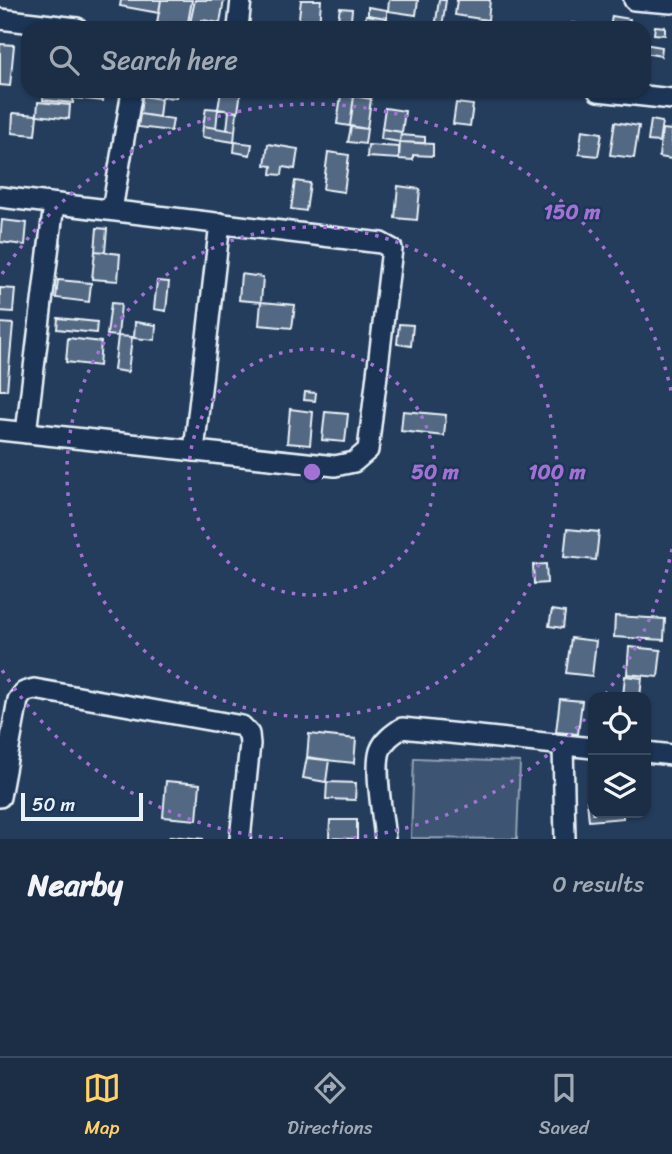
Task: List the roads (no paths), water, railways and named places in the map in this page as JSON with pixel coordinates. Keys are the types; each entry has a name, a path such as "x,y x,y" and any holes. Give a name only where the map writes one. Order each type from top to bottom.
{"street":[{"path":"239,21 241,0"},
{"path":"634,0 672,3"},
{"path":"0,19 21,21"},
{"path":"651,97 672,99"},
{"path":"112,211 131,98"},
{"path":"0,197 380,243 392,249 369,450 354,462 335,466 0,430"},
{"path":"26,433 54,204"},
{"path":"194,451 220,223"},
{"path":"0,797 18,700 24,692 34,689 243,726 249,734 250,744 240,839"},
{"path":"385,839 379,771 380,751 389,737 402,728 588,748"},
{"path":"563,745 565,839"},
{"path":"651,753 672,755"}]}
